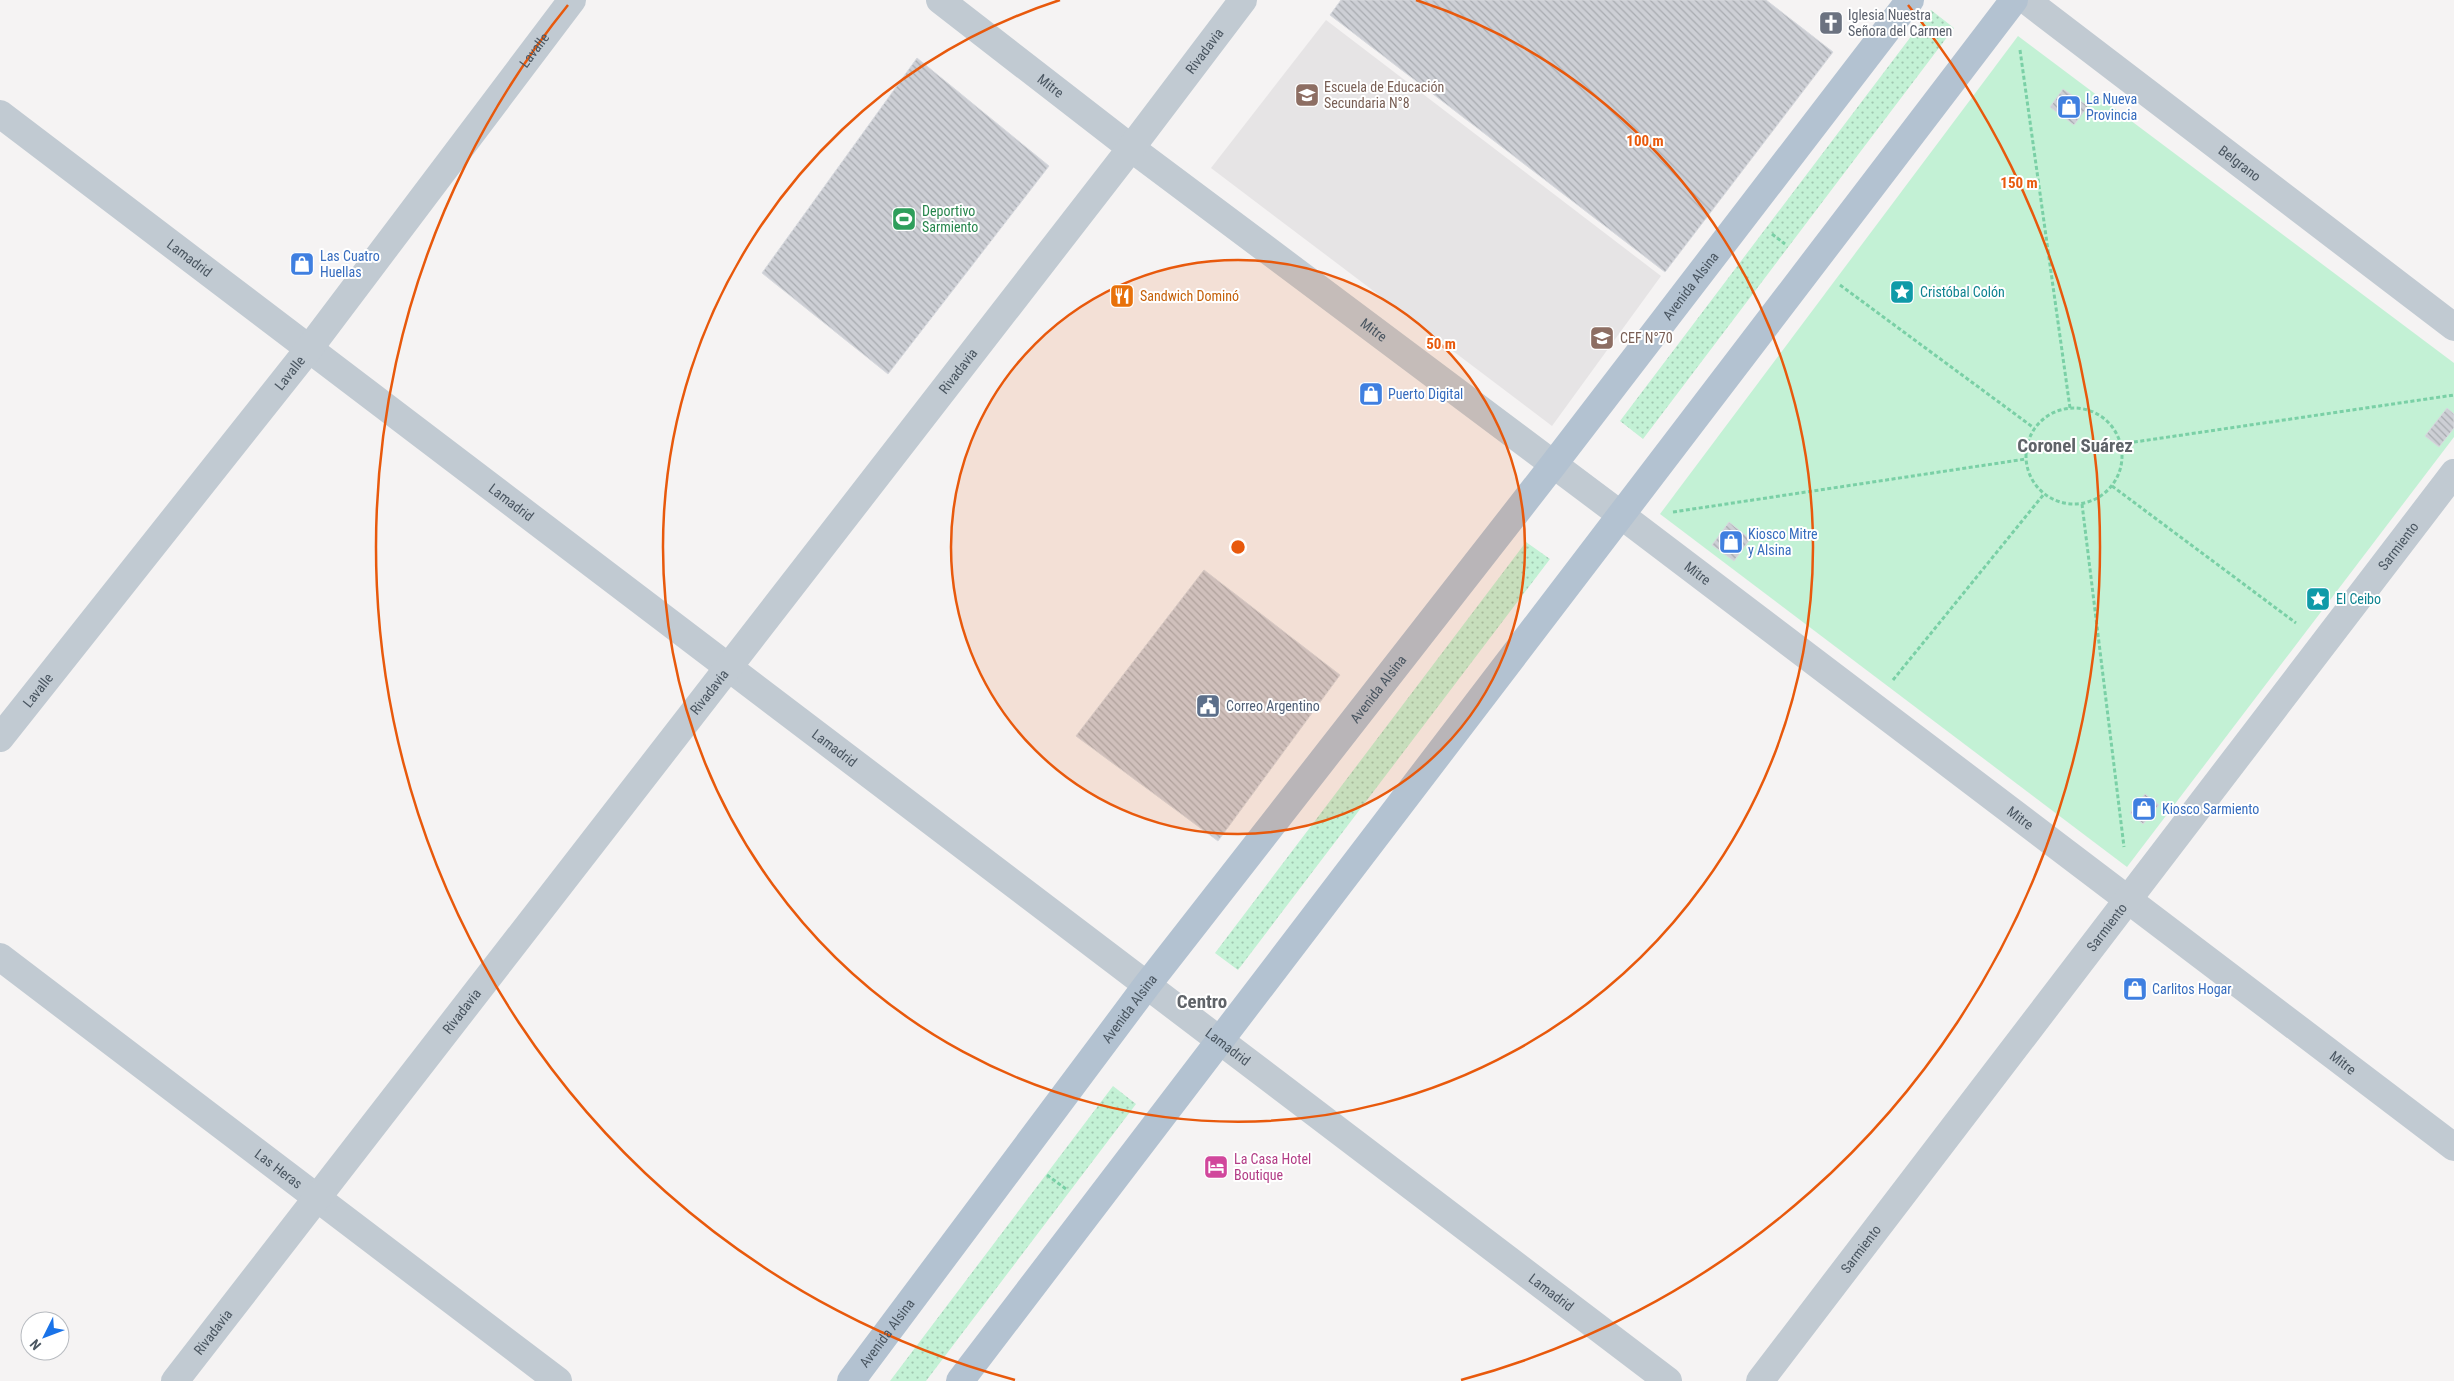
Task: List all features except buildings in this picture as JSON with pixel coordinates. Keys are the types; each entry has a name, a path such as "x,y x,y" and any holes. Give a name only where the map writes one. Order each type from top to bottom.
{"main road":[{"name":"Avenida Alsina","path":"851,1381 1147,986 1554,465 1910,0"},
{"path":"960,1381 2014,0"}],"street":[{"name":"Lavalle","path":"0,738 308,350 572,0"},
{"name":"Mitre","path":"940,0 1131,148 1621,515 2454,1147"},
{"name":"Rivadavia","path":"175,1381 316,1196 1131,148 1243,0"},
{"name":"Belgrano","path":"2026,0 2454,327"},
{"name":"Lamadrid","path":"0,114 308,350 729,667 1668,1381"},
{"name":"Sarmiento","path":"1760,1381 2454,473"},
{"name":"Las Heras","path":"0,957 558,1381"}],"path":[{"path":"2019,46 2070,408"},
{"path":"1746,214 2034,428"},
{"path":"2121,444 2454,395"},
{"path":"2070,408 2092,410 2105,418 2116,431 2121,444 2122,463 2118,479 2094,501 2082,504 2062,503 2044,494 2032,479 2026,459 2028,440 2034,428 2047,416 2070,408"},
{"path":"1621,515 1660,514 2026,459"},
{"path":"2112,486 2324,643"},
{"path":"1872,706 2044,494"},
{"path":"2082,504 2124,848"},
{"path":"1021,1154 1091,1210"}],"shaded area":[{"path":"1326,20 1661,276 1552,426 1211,168"}],"green space":[{"path":"1931,10 1954,28 1643,439 1620,421"},
{"path":"2018,36 2454,363 2454,437 2127,867 1660,514"},
{"path":"1526,542 1550,559 1238,970 1215,953"},
{"path":"1113,1086 1136,1104 926,1381 890,1381"}],"place":[{"name":"Iglesia Nuestra Señora del Carmen","path":"1831,23"},
{"name":"Escuela de Educación Secundaria N°8","path":"1307,95"},
{"name":"La Nueva Provincia","path":"2069,107"},
{"name":"Deportivo Sarmiento","path":"904,219"},
{"name":"Las Cuatro Huellas","path":"302,264"},
{"name":"Cristóbal Colón","path":"1902,292"},
{"name":"Sandwich Dominó","path":"1122,296"},
{"name":"CEF N°70","path":"1602,338"},
{"name":"Puerto Digital","path":"1371,394"},
{"name":"Kiosco Mitre y Alsina","path":"1731,542"},
{"name":"El Ceibo","path":"2318,599"},
{"name":"Correo Argentino","path":"1208,706"},
{"name":"Kiosco Sarmiento","path":"2144,809"},
{"name":"Carlitos Hogar","path":"2135,989"},
{"name":"La Casa Hotel Boutique","path":"1216,1167"}],"district":[{"name":"Coronel Suárez","path":"2075,445"},
{"name":"Centro","path":"1202,1001"}]}
